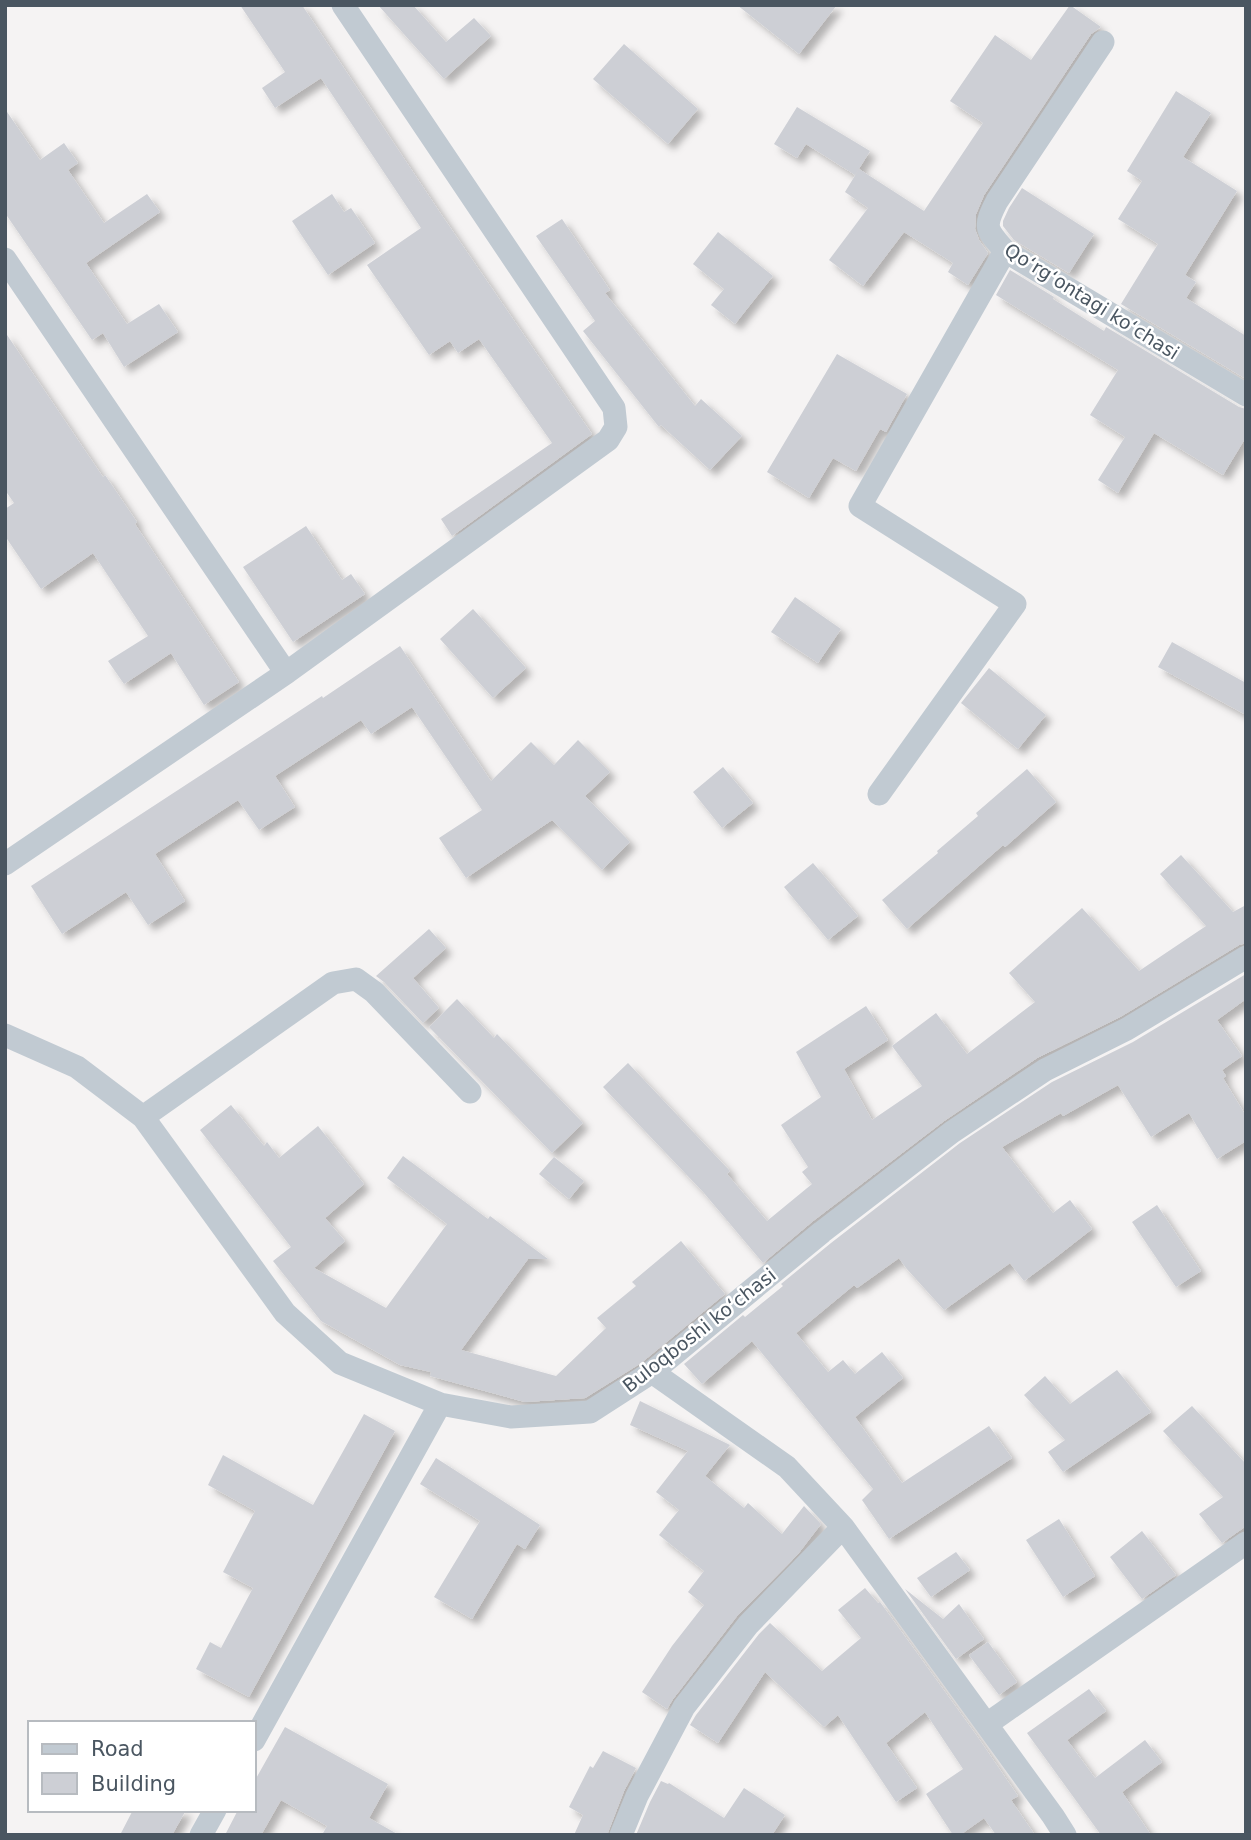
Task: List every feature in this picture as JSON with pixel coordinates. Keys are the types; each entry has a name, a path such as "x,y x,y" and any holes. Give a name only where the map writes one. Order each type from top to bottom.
{"street":[{"path":"5,864 286,673 608,440 616,428 614,408 343,5"},
{"name":"Qoʻrgʻontagi koʻchasi","path":"1103,43 997,201 988,219 990,234 1005,251 1246,395"},
{"path":"878,794 1015,604 860,506 1005,251"},
{"path":"5,259 286,673"},
{"name":"Buloqboshi koʻchasi","path":"5,1035 77,1067 143,1117 285,1313 340,1363 440,1404 511,1417 590,1412 652,1372 822,1232 952,1132 1045,1070 1128,1030 1246,957"},
{"path":"143,1117 333,983 356,979 374,992 470,1092"},
{"path":"652,1372 787,1467 843,1527 1054,1816 1065,1835"},
{"path":"256,1736 440,1404"},
{"path":"621,1835 636,1796 684,1707 748,1625 843,1527"},
{"path":"987,1724 1246,1543"},
{"path":"201,1835 214,1812"}],"building":[{"path":"240,5 302,5 592,434 452,536 441,519 552,443 479,339 458,353 450,341 429,355 367,265 421,228 321,78 275,108 262,88 285,72"},
{"path":"378,5 413,5 446,42 474,18 491,36 444,79"},
{"path":"737,5 837,5 799,54"},
{"path":"1070,5 1101,27 1091,34 984,195 976,214 975,229 988,253 968,285 948,272 953,263 904,232 863,286 829,260 868,208 845,192 859,169 924,211 983,123 950,101 995,35 1031,60"},
{"path":"624,44 698,109 668,144 593,79"},
{"path":"1176,91 1211,113 1183,157 1237,191 1185,275 1196,282 1186,298 1246,336 1246,379 1121,304 1158,244 1118,219 1142,181 1127,171"},
{"path":"797,107 870,151 855,175 806,144 797,158 774,144"},
{"path":"5,109 40,160 64,143 78,163 68,170 104,223 147,194 160,212 86,263 127,324 159,304 178,332 124,367 103,333 92,340 5,213"},
{"path":"1022,188 1094,234 1069,273 1014,240 1003,226 1009,208"},
{"path":"332,194 344,212 351,208 375,243 328,275 292,221"},
{"path":"562,219 610,290 605,293 695,406 701,399 742,436 710,470 661,425 659,427 583,331 595,321 536,236"},
{"path":"718,232 773,276 735,324 711,305 724,289 693,264"},
{"path":"1010,270 1104,331 1106,327 1246,409 1246,437 1223,475 1154,433 1118,493 1098,480 1125,437 1090,415 1118,370 996,295"},
{"path":"5,332 103,477 105,475 137,522 135,524 239,682 204,705 171,653 124,684 108,661 148,636 93,553 41,589 5,536 5,509 14,503 5,490"},
{"path":"837,354 907,394 886,432 880,429 856,471 833,458 809,498 767,472"},
{"path":"306,526 342,580 351,574 365,594 293,642 243,567"},
{"path":"795,597 841,629 818,663 771,632"},
{"path":"473,609 526,668 493,698 440,639"},
{"path":"1172,642 1246,683 1246,715 1158,667"},
{"path":"400,646 491,781 531,742 554,765 578,740 610,772 585,796 630,842 602,870 552,820 466,878 439,838 482,810 412,707 371,734 361,720 275,776 295,807 259,830 238,800 155,854 185,901 148,925 126,892 62,934 31,886"},
{"path":"989,668 1046,715 1018,749 961,703"},
{"path":"723,767 753,803 722,828 693,792"},
{"path":"1027,769 1056,802 907,929 882,900 938,853 937,851 978,816 976,813"},
{"path":"1181,855 1233,912 1246,905 1246,943 1120,1017 1037,1058 944,1121 813,1221 763,1263 704,1193 603,1087 628,1063 730,1171 727,1174 767,1221 812,1184 802,1172 808,1167 781,1125 821,1097 796,1052 866,1006 888,1040 844,1069 872,1120 922,1086 892,1046 936,1013 967,1054 1035,1002 1009,973 1082,908 1139,971 1206,926 1160,874"},
{"path":"813,863 858,916 828,940 784,887"},
{"path":"429,929 446,948 413,978 439,1008 423,1023 376,976"},
{"path":"1246,974 1246,999 1217,1020 1242,1056 1222,1070 1226,1076 1223,1078 1246,1116 1246,1141 1217,1159 1189,1113 1151,1137 1118,1085 1063,1116 1061,1113 1002,1147 1053,1213 1070,1200 1092,1229 1051,1261 1024,1281 1010,1263 944,1310 899,1258 857,1288 854,1285 796,1333 828,1372 843,1360 855,1374 882,1352 903,1378 855,1417 902,1483 989,1426 1012,1458 889,1539 862,1500 873,1489 752,1341 702,1384 684,1364 783,1286 781,1284 831,1243 960,1143 1052,1082 1133,1042"},
{"path":"457,999 494,1038 497,1034 583,1123 552,1153 429,1027"},
{"path":"231,1105 264,1146 267,1142 279,1158 318,1126 364,1184 325,1218 345,1241 314,1268 386,1308 447,1224 387,1178 403,1156 488,1219 490,1216 548,1259 528,1259 461,1350 556,1376 606,1328 597,1318 636,1286 632,1282 681,1241 725,1294 641,1363 585,1398 525,1402 400,1365 321,1321 273,1261 291,1247 200,1130"},
{"path":"554,1157 584,1181 569,1199 539,1174"},
{"path":"1157,1205 1201,1271 1176,1287 1132,1222"},
{"path":"1117,1370 1151,1412 1063,1472 1048,1452 1065,1440 1024,1395 1045,1376 1070,1404"},
{"path":"640,1401 730,1445 705,1476 744,1508 748,1503 782,1534 804,1506 821,1524 798,1554 737,1616 667,1709 642,1692 672,1646 704,1605 688,1592 704,1571 659,1535 679,1510 656,1492 688,1451 630,1425"},
{"path":"1192,1406 1246,1464 1246,1526 1222,1543 1199,1514 1223,1497 1163,1431"},
{"path":"364,1414 395,1431 249,1697 196,1669 210,1642 221,1648 253,1588 223,1572 255,1511 208,1485 223,1455 313,1505"},
{"path":"436,1458 540,1525 525,1549 517,1544 472,1619 434,1597 480,1521 420,1484"},
{"path":"1059,1519 1095,1576 1063,1597 1026,1540"},
{"path":"1142,1531 1176,1575 1142,1599 1110,1557"},
{"path":"956,1552 970,1570 931,1597 917,1578"},
{"path":"865,1588 880,1602 977,1736 1018,1796 1011,1800 1035,1835 996,1835 984,1818 960,1835 953,1835 926,1794 963,1769 925,1712 886,1743 917,1788 896,1802 838,1715 824,1727 765,1672 718,1743 690,1725 770,1623 822,1671 861,1638 838,1610"},
{"path":"905,1589 943,1619 959,1604 984,1639 956,1659"},
{"path":"988,1642 1017,1682 999,1695 969,1655"},
{"path":"1089,1689 1106,1711 1067,1740 1095,1778 1145,1740 1162,1762 1122,1792 1151,1835 1101,1835 1027,1733"},
{"path":"285,1727 388,1784 369,1818 399,1835 322,1835 327,1826 281,1800 261,1835 225,1835 237,1812 256,1812 256,1778"},
{"path":"603,1751 636,1768 607,1835 574,1835 583,1815 569,1807 590,1766 593,1768"},
{"path":"661,1781 669,1783 724,1818 744,1788 785,1815 772,1835 636,1835"},
{"path":"132,1812 185,1812 172,1835 120,1835"}]}
